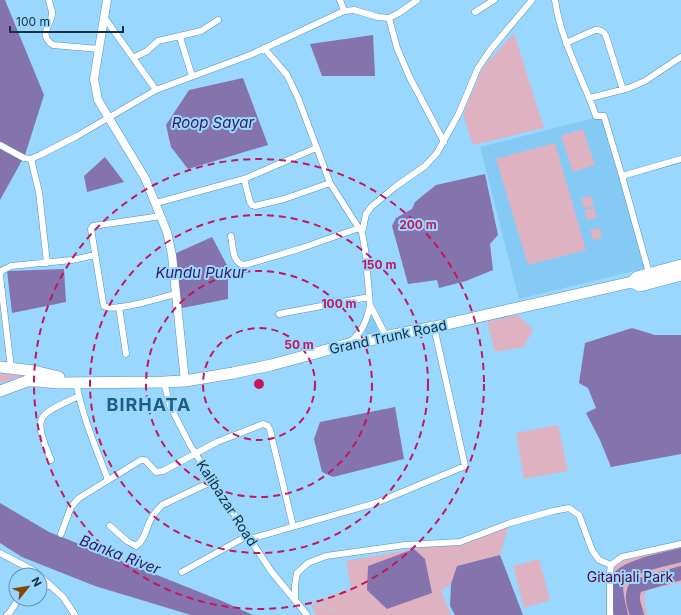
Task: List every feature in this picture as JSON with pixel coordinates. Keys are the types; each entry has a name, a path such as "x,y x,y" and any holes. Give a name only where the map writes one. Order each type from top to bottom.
{"highway":[{"name":"Grand Trunk Road","path":"0,391 27,381 185,381 271,365 349,344 434,328 632,282 637,277 681,265"},
{"name":"Grand Trunk Road","path":"632,282 640,286 681,274"},
{"path":"5,368 51,374 73,382"}],"street":[{"path":"49,0 52,12 46,31 48,42 53,45 99,49"},
{"path":"107,0 94,79 98,100 144,178 167,232 172,255 185,381"},
{"path":"340,0 344,11"},
{"path":"27,159 40,155 77,136 156,90 264,48 344,11 354,10 378,17 390,18 416,0"},
{"path":"475,12 494,0"},
{"path":"360,231 366,214 371,207 395,187 425,166 437,153 452,127 478,68 532,0"},
{"path":"555,0 558,20 596,116 604,116 649,273"},
{"path":"104,17 156,90"},
{"path":"390,18 397,48 410,78 444,142"},
{"path":"133,58 147,51 158,41 201,31 218,20"},
{"path":"566,42 595,30 603,32 606,36 623,90"},
{"path":"180,36 192,76"},
{"path":"264,48 287,75 298,98 330,183 360,231 365,249 370,305 367,319 361,332 349,344"},
{"path":"590,98 623,90 645,81 681,57"},
{"path":"438,129 446,130 452,127"},
{"path":"0,145 27,159 39,192 47,263"},
{"path":"156,204 244,179 316,148"},
{"path":"622,176 681,159"},
{"path":"244,179 250,202 255,206 284,199 330,183"},
{"path":"161,216 92,226 104,306 111,308 146,303 164,296 176,294"},
{"path":"231,236 237,261 240,265 245,266 360,231"},
{"path":"5,368 0,276 2,271 11,266 72,260 95,254"},
{"path":"279,314 369,297"},
{"path":"370,305 386,336"},
{"path":"119,307 126,354"},
{"path":"182,572 249,538 376,503 465,466 434,328"},
{"path":"73,382 108,480"},
{"name":"Kalibazar Road","path":"164,382 170,406 196,454 249,538 272,571 307,615"},
{"path":"51,460 42,437 40,426 41,418 49,410 79,396"},
{"path":"61,534 71,507 79,498 144,460 146,460 156,472 159,472 217,442 263,424 268,426 270,430 292,526"},
{"path":"110,526 127,542 136,546 140,543 156,511 162,505 213,481"},
{"path":"295,598 297,573 308,563 326,556 405,545 460,542 510,523 569,508 579,516 592,550 599,560 611,565"},
{"path":"610,615 611,565 622,557 681,544"},
{"path":"0,554 26,567"},
{"path":"50,585 63,597 75,615"},
{"path":"7,615 12,611 13,607"}],"shaded area":[{"path":"602,116 646,268 519,299 480,147"},
{"path":"369,318 374,318 379,336 365,338"}],"green space":[{"path":"514,33 544,128 473,145 463,114 483,67"},
{"path":"583,129 595,165 573,172 561,136"},
{"path":"555,143 586,250 528,265 496,159"},
{"path":"591,196 594,206 584,208 581,198"},
{"path":"594,208 597,217 587,220 584,210"},
{"path":"600,228 602,238 593,240 590,230"},
{"path":"518,315 533,330 524,347 495,352 487,322"},
{"path":"0,374 25,375 0,383"},
{"path":"558,425 568,471 524,479 516,433"},
{"path":"509,524 500,555 457,566 451,584 441,591 451,615 353,615 312,603 351,588 346,561 426,547 459,543"},
{"name":"Gitanjali Park","path":"681,543 681,583 647,590 644,596 647,615 608,615 611,565 622,557"},
{"path":"539,559 550,600 524,608 513,566"},
{"path":"311,604 353,615 316,615"}],"water":[{"path":"0,0 5,0 44,95 25,155 0,200"},
{"path":"373,35 375,76 322,76 310,44"},
{"name":"Roop Sayar","path":"243,78 268,145 188,169 171,147 166,125 189,90"},
{"path":"105,157 124,182 87,192 84,176"},
{"path":"485,174 498,235 490,244 493,270 466,281 439,288 437,280 408,284 392,226 396,218 412,209 415,202 436,185"},
{"name":"Kundu Pukur","path":"212,237 228,267 228,299 177,309 172,255"},
{"path":"64,269 66,302 12,313 7,271"},
{"path":"632,328 655,335 681,335 681,454 611,467 600,440 586,413 596,408 588,388 579,383 585,343"},
{"path":"395,407 404,459 333,477 322,472 314,439 320,422"},
{"path":"0,503 49,532 222,601 253,615 191,615 95,586 22,557 0,543"},
{"path":"414,549 425,559 432,593 387,609 367,590 368,566"},
{"path":"500,555 523,615 455,615 450,606 451,584 457,566"}],"waterway":[{"path":"621,615 616,589 617,581 620,576 635,568 681,555"},
{"path":"637,615 633,597 636,586 681,573"}],"district":[{"name":"BIRHATA","path":"149,405"}],"water label":[{"name":"Banka River","path":"120,555"}]}
